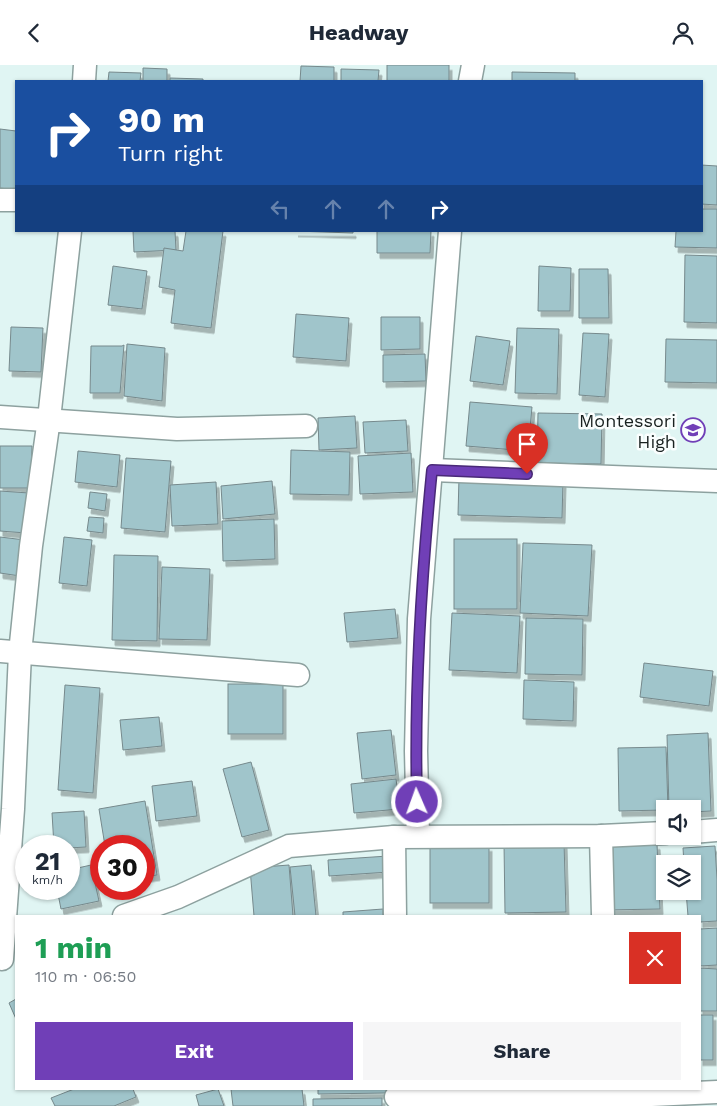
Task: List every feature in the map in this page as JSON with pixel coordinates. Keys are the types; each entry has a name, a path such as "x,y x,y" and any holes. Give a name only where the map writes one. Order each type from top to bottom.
{"street":[{"path":"84,80 85,65"},
{"path":"470,80 473,65"},
{"path":"0,200 15,200"},
{"path":"6,957 13,809 10,652 31,547 49,419 70,232"},
{"path":"418,836 416,751 419,619 450,232"},
{"path":"0,417 177,429 306,426"},
{"path":"432,470 717,481"},
{"path":"10,652 298,675"},
{"path":"701,831 717,830"},
{"path":"127,915 178,897 289,846 418,836 601,836 656,833"},
{"path":"601,836 603,915"},
{"path":"394,837 394,915"},
{"path":"396,1097 607,1097 717,1092"}],"building":[{"path":"387,65 449,65 449,80 387,80"},
{"path":"301,66 334,67 334,80 300,80"},
{"path":"143,68 167,69 167,80 143,80"},
{"path":"341,69 379,70 378,80 341,80"},
{"path":"109,72 141,73 140,80 108,80"},
{"path":"512,72 575,73 575,80 512,80"},
{"path":"170,78 203,79 203,80 170,80"},
{"path":"0,129 15,131 15,190 0,188"},
{"path":"703,165 717,166 717,205 703,204"},
{"path":"703,209 717,209 717,248 675,247 676,232 703,232"},
{"path":"133,232 175,232 176,250 134,252"},
{"path":"186,232 223,232 211,328 171,323 175,290 159,287 164,248 183,251"},
{"path":"377,232 431,232 430,253 377,253"},
{"path":"685,255 717,256 717,323 684,322"},
{"path":"113,266 147,271 142,309 108,305"},
{"path":"539,266 571,268 570,311 538,311"},
{"path":"579,269 608,269 609,318 579,318"},
{"path":"296,314 349,318 346,361 293,357"},
{"path":"381,317 420,317 420,349 381,350"},
{"path":"11,327 43,328 41,372 9,371"},
{"path":"517,328 559,329 557,394 515,393"},
{"path":"583,333 609,334 605,397 579,395"},
{"path":"476,336 510,341 503,385 470,381"},
{"path":"666,339 717,340 717,383 665,382"},
{"path":"127,344 165,348 162,401 124,396"},
{"path":"124,345 120,393 90,393 91,346"},
{"path":"425,354 426,381 383,382 383,355"},
{"path":"470,402 532,407 528,451 466,446"},
{"path":"538,413 602,414 601,464 537,463"},
{"path":"355,416 357,448 319,450 318,418"},
{"path":"406,420 408,451 365,453 363,422"},
{"path":"0,446 32,446 31,488 0,488"},
{"path":"291,450 350,452 349,495 290,494"},
{"path":"78,451 120,455 117,487 75,482"},
{"path":"411,453 413,492 360,494 358,456"},
{"path":"126,458 171,461 165,532 121,528"},
{"path":"459,478 563,482 562,518 458,515"},
{"path":"272,481 275,514 223,519 221,486"},
{"path":"216,482 218,524 172,526 170,485"},
{"path":"0,491 29,493 26,533 0,531"},
{"path":"90,492 107,494 105,511 88,508"},
{"path":"89,517 104,518 103,533 87,531"},
{"path":"274,519 275,559 223,561 222,521"},
{"path":"0,537 25,540 20,576 0,573"},
{"path":"64,537 92,540 87,586 59,583"},
{"path":"454,539 517,539 517,609 454,609"},
{"path":"523,543 592,545 588,616 520,613"},
{"path":"114,555 158,556 157,641 112,640"},
{"path":"162,567 210,569 207,640 159,639"},
{"path":"395,609 398,638 347,642 344,613"},
{"path":"452,613 520,616 517,673 449,670"},
{"path":"526,618 583,619 582,675 525,674"},
{"path":"644,663 713,671 709,706 640,697"},
{"path":"524,680 574,682 573,721 523,719"},
{"path":"228,684 283,684 283,734 228,734"},
{"path":"65,685 100,688 93,793 58,790"},
{"path":"159,717 162,746 123,750 120,720"},
{"path":"391,730 396,775 362,779 357,733"},
{"path":"708,733 711,811 701,812 701,800 669,800 667,735"},
{"path":"666,747 668,800 656,800 656,810 619,811 618,748"},
{"path":"251,762 269,830 242,837 223,769"},
{"path":"396,779 400,809 354,813 351,784"},
{"path":"192,781 197,816 156,821 152,786"},
{"path":"145,801 151,835 103,835 99,809"},
{"path":"84,811 86,847 80,847 80,835 53,835 52,813"},
{"path":"564,842 566,912 505,913 504,844"},
{"path":"657,845 656,900 660,900 660,909 606,910 605,846"},
{"path":"430,846 489,846 489,903 430,903"},
{"path":"715,846 717,921 701,922 701,915 688,915 687,900 701,900 701,855 683,855 683,848"},
{"path":"388,856 389,872 329,876 328,860"},
{"path":"90,865 90,900 99,901 61,909 59,900 80,900 80,868"},
{"path":"289,865 293,915 254,915 250,868"},
{"path":"311,865 316,915 295,915 290,867"},
{"path":"383,909 383,915 343,915 343,912"},
{"path":"717,928 717,965 701,966 701,929"},
{"path":"701,968 717,969 717,1011 701,1011"},
{"path":"15,1000 15,1017 9,1003"},
{"path":"701,1015 713,1015 713,1060 701,1060"},
{"path":"71,1090 133,1090 136,1097 114,1106 55,1106 51,1098"},
{"path":"218,1090 224,1106 199,1106 196,1095"},
{"path":"231,1090 302,1090 304,1106 233,1106"},
{"path":"318,1090 387,1090 387,1093 318,1094"},
{"path":"382,1098 382,1106 313,1106 313,1099"}],"place":[{"name":"Montessori High","path":"693,430"}],"route":[{"path":"417,802 416,751 419,619 432,470 527,474"}]}
